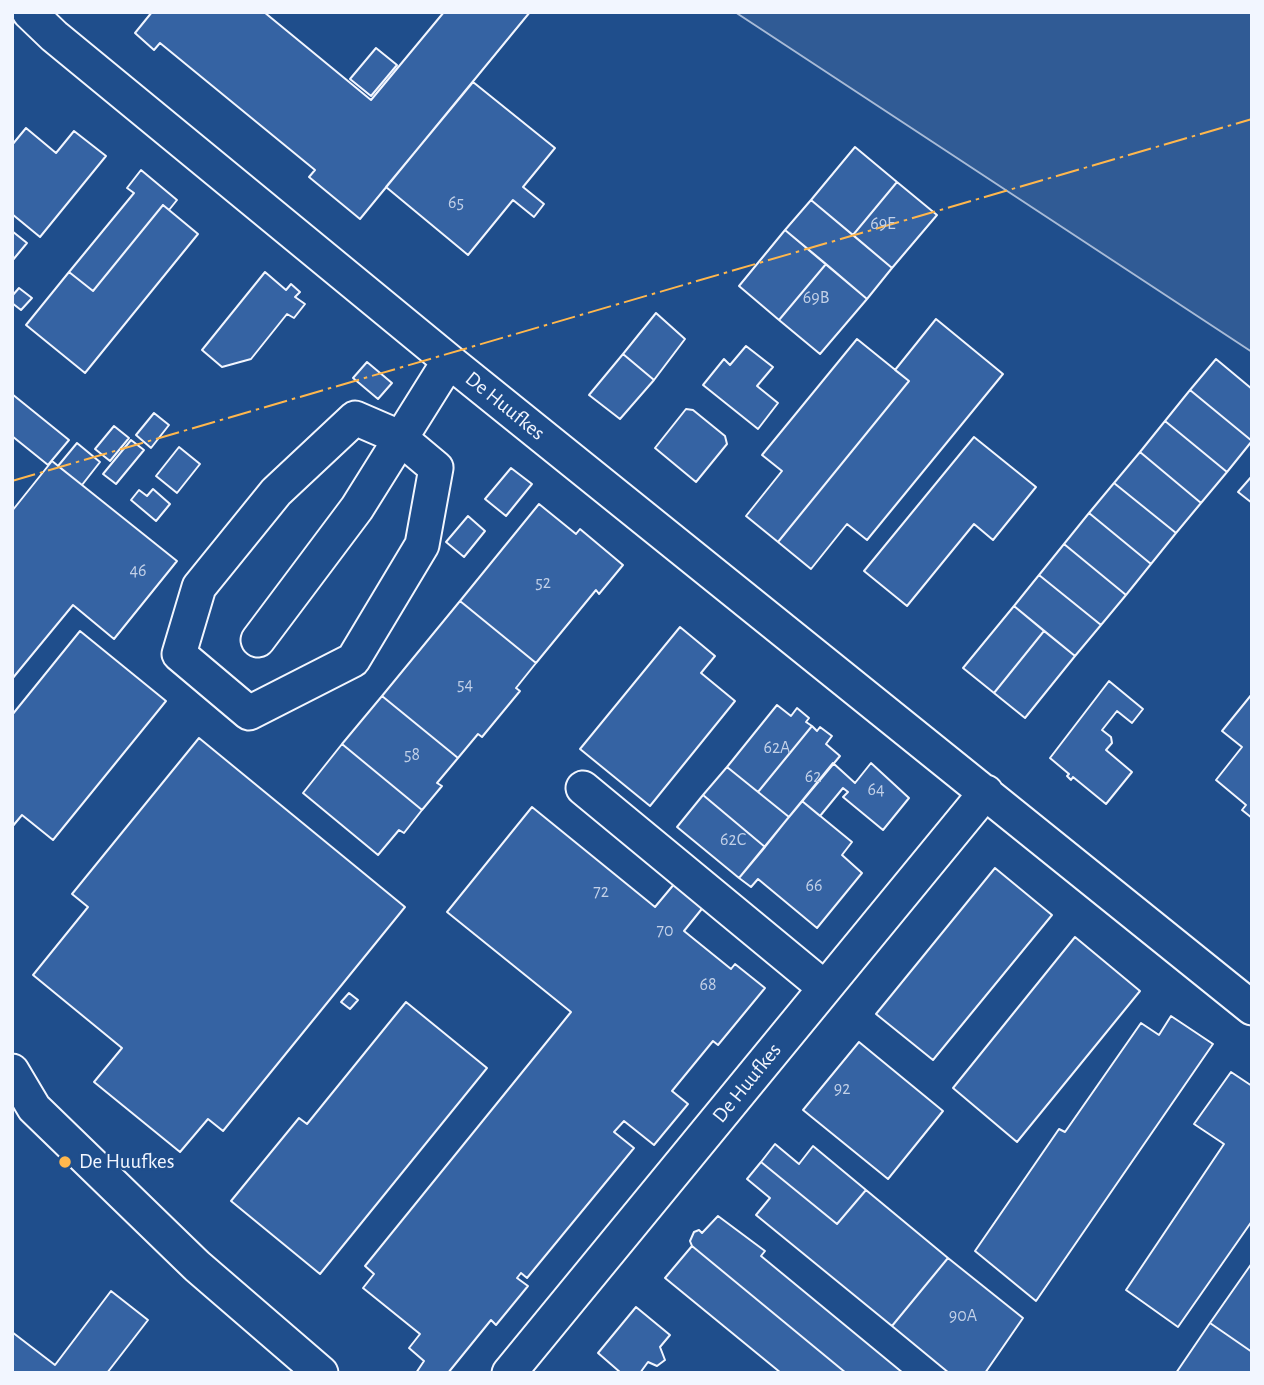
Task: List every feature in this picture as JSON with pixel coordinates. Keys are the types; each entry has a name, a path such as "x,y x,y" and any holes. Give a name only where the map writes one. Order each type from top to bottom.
{"street":[{"name":"De Huufkes","path":"29,12 54,36 449,361 1252,1008"},
{"path":"258,640 357,508 449,361"},
{"path":"355,418 399,437 436,468 422,545 353,660 249,713 179,654 199,587 276,492 355,418"},
{"path":"583,788 825,988"},
{"name":"De Huufkes","path":"509,1373 986,793"},
{"path":"12,1071 23,1117 321,1373"}],"shaded area":[{"path":"735,12 1252,12 1252,352"}],"building":[{"path":"152,12 264,12 371,100 444,12 530,12 360,219 309,177 315,170 160,43 154,50 135,33"},
{"path":"376,48 397,65 371,96 350,79"},
{"path":"473,82 555,148 523,187 544,204 534,217 513,200 468,255 386,187"},
{"path":"26,128 56,153 74,131 106,156 40,237 12,214 12,145"},
{"path":"855,147 897,182 853,235 811,200"},
{"path":"141,170 177,200 169,210 163,205 93,291 69,272 134,193 127,188"},
{"path":"897,182 937,215 892,268 853,235"},
{"path":"811,200 892,268 867,299 785,230"},
{"path":"163,205 198,234 85,373 26,325 69,272 93,291"},
{"path":"785,230 826,264 779,320 739,286"},
{"path":"12,231 27,243 12,261"},
{"path":"826,264 867,299 820,354 779,320"},
{"path":"265,272 286,290 291,284 300,292 295,297 305,304 294,318 287,314 251,359 222,367 202,350"},
{"path":"19,288 32,298 21,310 12,303 12,296"},
{"path":"656,313 685,339 654,380 623,354"},
{"path":"936,319 1003,374 867,540 847,524 811,569 778,542 909,381 895,370"},
{"path":"857,339 909,381 778,542 746,516 782,471 762,455"},
{"path":"746,346 773,367 757,386 778,403 758,429 703,385 724,359 730,365"},
{"path":"623,354 654,380 620,419 589,395"},
{"path":"1216,359 1252,389 1252,441 1190,390"},
{"path":"367,362 392,383 378,399 353,378"},
{"path":"1190,390 1252,441 1227,472 1165,421"},
{"path":"12,394 69,440 48,465 12,436"},
{"path":"686,409 693,410 725,436 727,444 696,482 655,448"},
{"path":"154,413 169,425 151,448 136,435"},
{"path":"1165,421 1227,472 1201,503 1140,452"},
{"path":"114,426 129,438 110,461 95,449"},
{"path":"974,437 1036,487 993,540 974,524 907,606 864,571"},
{"path":"131,440 144,450 116,484 103,474"},
{"path":"77,443 100,462 82,485 58,466"},
{"path":"179,447 200,464 177,493 156,476"},
{"path":"1140,452 1201,503 1176,533 1114,483"},
{"path":"52,461 177,561 114,639 73,605 12,679 12,511"},
{"path":"511,468 532,484 506,516 485,499"},
{"path":"1252,476 1252,503 1238,492"},
{"path":"1114,483 1176,533 1151,564 1089,513"},
{"path":"153,489 170,504 156,521 131,500 139,490 147,496"},
{"path":"539,504 576,534 580,529 623,565 599,594 596,590 536,663 460,601"},
{"path":"1089,513 1151,564 1126,595 1064,544"},
{"path":"468,516 485,531 464,557 446,542"},
{"path":"1064,544 1126,595 1101,625 1039,575"},
{"path":"1039,575 1101,625 1075,656 1014,606"},
{"path":"460,601 536,663 516,688 520,691 482,737 478,734 458,758 382,696"},
{"path":"1014,606 1044,631 994,693 963,668"},
{"path":"680,627 715,656 701,673 735,701 650,806 580,749"},
{"path":"80,631 166,701 53,840 22,815 12,827 12,715"},
{"path":"1044,631 1075,656 1025,718 994,693"},
{"path":"1109,681 1143,709 1132,723 1117,711 1102,730 1111,737 1112,743 1106,750 1132,772 1106,804 1073,777 1071,780 1067,776 1069,774 1050,758"},
{"path":"1252,694 1252,818 1242,810 1246,805 1216,780 1242,747 1222,731"},
{"path":"382,696 458,758 437,783 442,786 422,810 342,744"},
{"path":"777,705 791,716 797,708 809,718 806,722 812,726 758,792 727,767"},
{"path":"812,726 817,731 820,727 832,736 826,744 840,756 789,817 758,792"},
{"path":"199,738 405,907 223,1131 208,1119 180,1152 94,1082 122,1048 33,975 88,907 72,894"},
{"path":"342,744 422,810 404,833 399,830 378,855 303,793"},
{"path":"833,763 855,783 871,763 909,798 883,830 843,797 848,792 843,788 820,816 802,801"},
{"path":"727,767 789,817 765,847 703,795"},
{"path":"703,795 765,847 739,878 677,827"},
{"path":"802,801 852,842 842,855 862,873 817,928 758,879 751,887 739,878"},
{"path":"532,807 655,907 680,877 709,900 684,931 731,969 735,964 765,988 718,1045 713,1041 672,1091 688,1104 654,1145 624,1121 614,1132 634,1148 527,1278 521,1273 517,1278 528,1286 496,1325 491,1320 448,1373 416,1373 424,1361 409,1348 420,1334 363,1288 374,1274 365,1266 571,1012 447,912"},
{"path":"995,868 1052,915 933,1060 876,1014"},
{"path":"1075,937 1140,991 1017,1142 953,1088"},
{"path":"349,993 358,1000 350,1009 341,1002"},
{"path":"406,1002 487,1068 320,1274 231,1201 299,1118 307,1124"},
{"path":"1171,1016 1213,1044 1036,1301 975,1251 1059,1129 1065,1132 1141,1023 1159,1035"},
{"path":"859,1042 943,1111 888,1179 803,1110"},
{"path":"1231,1072 1252,1086 1252,1221 1178,1327 1126,1290 1224,1144 1194,1124"},
{"path":"775,1144 799,1164 813,1146 866,1190 837,1224 761,1162"},
{"path":"761,1162 837,1224 866,1190 948,1258 892,1326 756,1215 770,1198 747,1179"},
{"path":"718,1216 765,1251 761,1256 903,1373 846,1373 692,1246 690,1241 694,1232 699,1230 702,1233"},
{"path":"692,1246 846,1373 781,1373 665,1278"},
{"path":"948,1258 1023,1318 985,1373 949,1373 892,1326"},
{"path":"1252,1263 1252,1352 1210,1323"},
{"path":"111,1291 148,1320 107,1373 12,1373 12,1332 55,1365"},
{"path":"636,1307 670,1335 660,1347 665,1360 657,1366 648,1362 640,1373 621,1373 598,1353"},
{"path":"1210,1323 1252,1352 1252,1373 1176,1373"}],"power":[{"path":"12,481 1252,119"}],"place":[{"name":"De Huufkes","path":"65,1162"}]}
